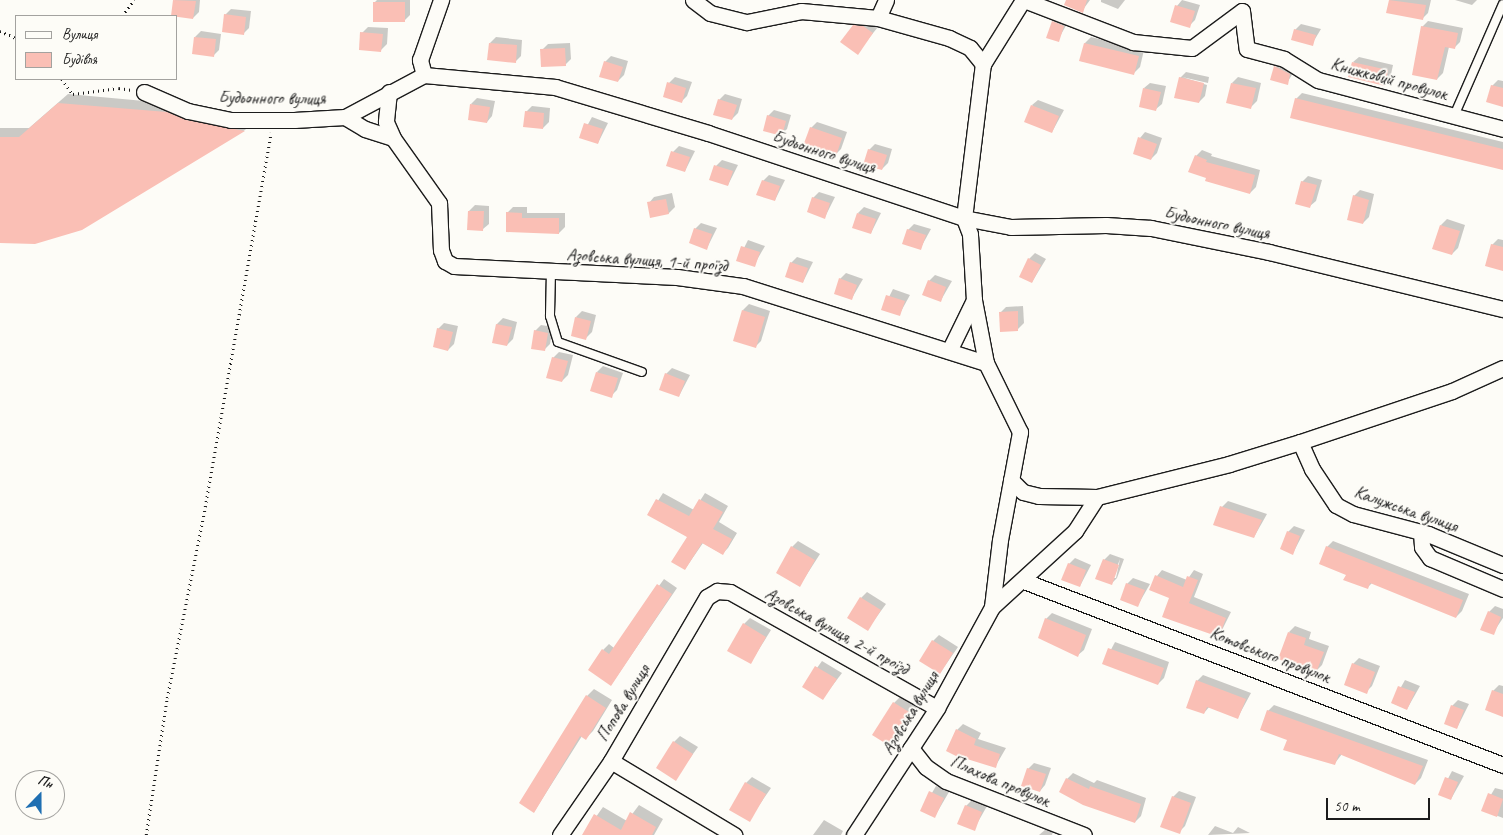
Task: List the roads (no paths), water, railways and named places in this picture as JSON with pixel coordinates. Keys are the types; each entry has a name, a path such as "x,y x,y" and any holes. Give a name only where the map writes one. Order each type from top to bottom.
{"street":[{"path":"424,75 420,60 441,0"},
{"path":"693,0 710,13 747,22 802,11 878,18 949,38 970,48 983,64"},
{"path":"878,18 886,0"},
{"path":"992,607 1020,432 986,363 974,300 970,234 964,218 983,64 1024,0"},
{"name":"Книжковий провулок","path":"1024,0 1133,42 1192,48 1247,6"},
{"name":"Книжковий провулок","path":"1247,6 1247,49 1284,59 1318,80 1503,129"},
{"name":"Будьонного вулиця","path":"144,92 188,111 231,120 273,120 345,117 424,75 555,87 708,133 964,218 1011,227 1106,225 1151,228 1269,252 1503,309"},
{"path":"389,92 386,122 393,138"},
{"path":"345,117 379,136 393,138"},
{"name":"Азовська вулиця, 1-й проїзд","path":"393,138 440,204 441,250 445,261 454,266 677,277 743,286 986,363"},
{"path":"949,351 974,300"},
{"path":"1011,480 1023,492 1039,496 1097,497 1229,464 1300,442 1452,391 1503,368"},
{"name":"Калужська вулиця","path":"1300,442 1312,469 1336,505 1353,514 1421,532 1503,565"},
{"path":"992,607 1024,581 1075,531 1097,497"},
{"path":"1421,532 1422,547 1430,558 1503,589"},
{"name":"Котовського провулок","path":"1024,581 1503,765"},
{"name":"Азовська вулиця, 2-й проїзд","path":"717,591 730,592 937,708"},
{"name":"Попова вулиця","path":"560,835 611,761 707,597 717,591"},
{"name":"Азовська вулиця","path":"854,835 937,708 992,607"},
{"name":"Плахова провулок","path":"912,748 926,767 946,781 1084,835"},
{"path":"611,761 734,835"}],"lane":[{"path":"1454,116 1503,4"},
{"path":"551,271 550,316 558,342 642,372"}]}
